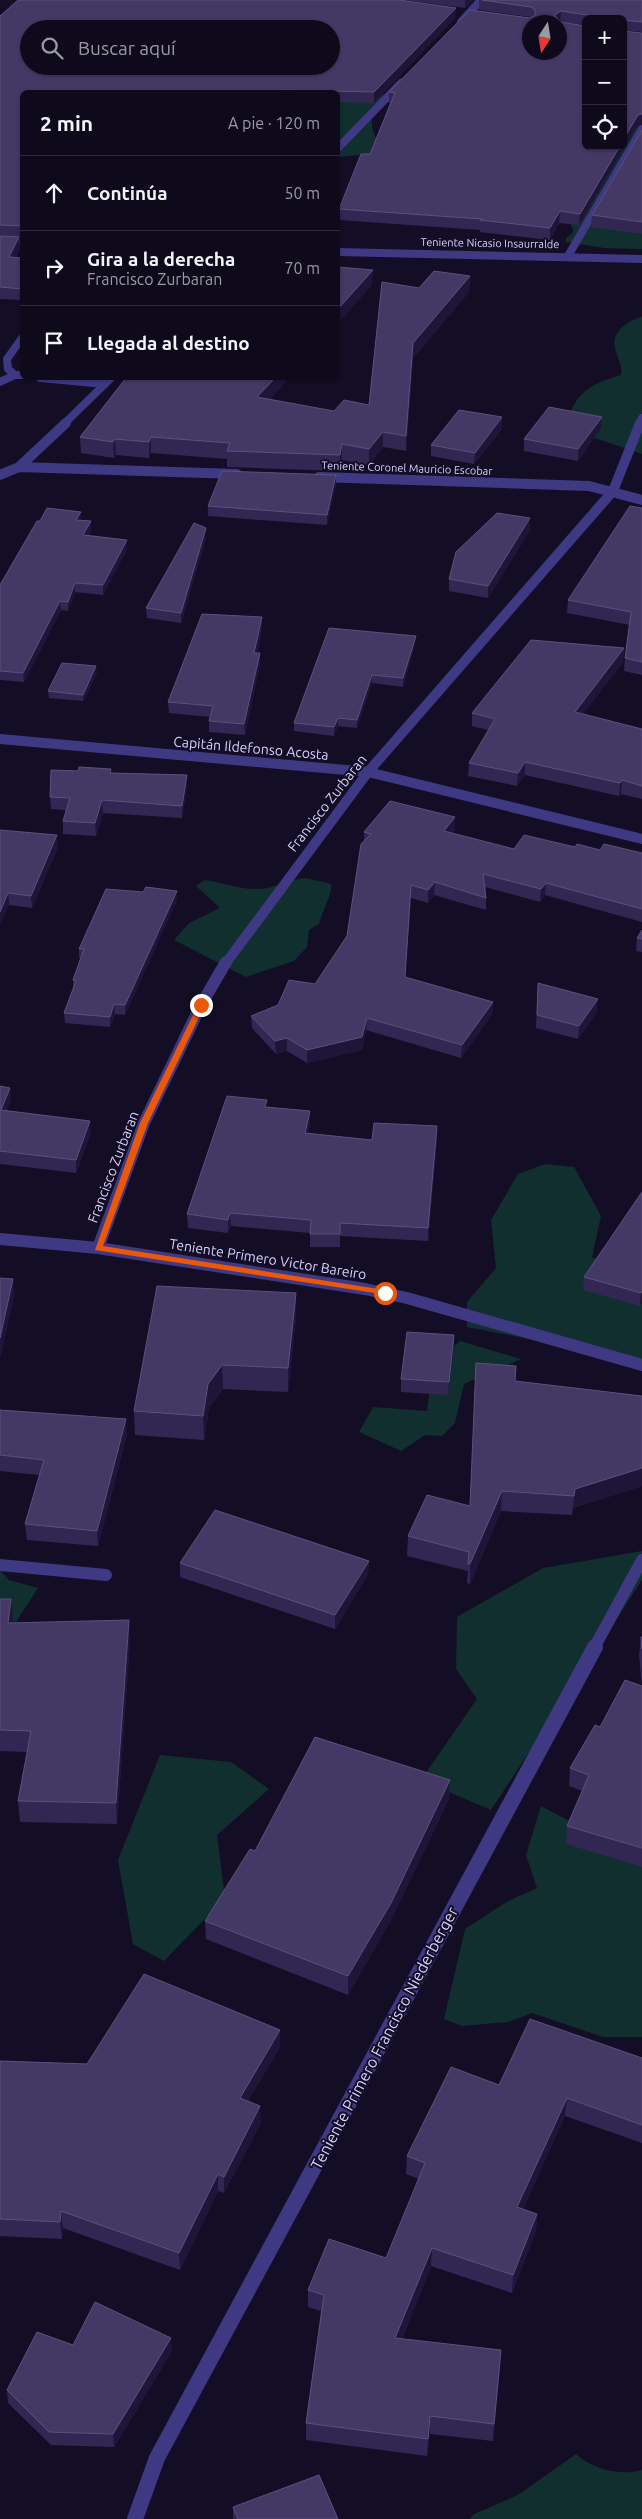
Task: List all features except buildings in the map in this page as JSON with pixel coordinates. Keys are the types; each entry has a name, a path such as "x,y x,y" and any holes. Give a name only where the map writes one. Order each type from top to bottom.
{"street":[{"path":"454,29 481,0"},
{"path":"458,14 476,16"},
{"path":"340,146 406,78"},
{"path":"568,256 642,129"},
{"path":"0,242 20,243"},
{"name":"Teniente Nicasio Insaurralde","path":"340,252 642,259"},
{"path":"19,375 8,369 7,360 20,341"},
{"path":"0,382 19,375"},
{"path":"85,380 108,381"},
{"path":"0,475 19,467 108,381"},
{"name":"Francisco Zurbaran","path":"98,1248 144,1123 201,1005 220,971 243,937 368,772 613,491 642,418"},
{"path":"19,467 245,474"},
{"name":"Teniente Coronel Mauricio Escobar","path":"304,476 589,486 642,500"},
{"name":"Capitán Ildefonso Acosta","path":"0,739 368,772 642,839"},
{"name":"Teniente Primero Victor Bareiro","path":"0,1239 98,1248 385,1293 642,1365"},
{"name":"Teniente Primero Francisco Niederberger","path":"134,2519 157,2458 642,1560"},
{"path":"0,1565 106,1575"}],"green space":[{"path":"384,91 372,120 374,134 382,148 370,154 340,157 340,92"},
{"path":"642,108 642,249 604,248 566,242 566,238 572,234 573,230 570,222 620,150 627,150 627,138"},
{"path":"642,317 642,454 589,436 567,421 575,402 586,390 621,375 621,364 614,342 616,336 622,327"},
{"path":"306,878 331,884 331,888 319,924 309,930 307,947 294,961 246,977 174,940 189,923 220,908 196,886 205,880 244,888 260,889"},
{"path":"545,1164 574,1167 601,1216 592,1257 642,1283 642,1361 467,1327 467,1302 496,1268 491,1220 518,1174"},
{"path":"460,1341 521,1359 464,1384 455,1423 442,1436 425,1435 401,1451 359,1432 373,1407 427,1411 433,1363"},
{"path":"642,1551 642,1580 491,1810 421,1780 477,1699 456,1669 457,1617 543,1568"},
{"path":"0,1570 9,1580 38,1588 16,1622 0,1620"},
{"path":"160,1755 231,1762 269,1789 217,1835 225,1898 164,1961 133,1944 118,1860"},
{"path":"541,1806 642,1859 642,2037 603,2037 532,2013 508,2022 462,2026 444,2019 465,1929 508,1901 537,1888 526,1855"},
{"path":"576,2454 583,2460 607,2470 633,2472 642,2470 642,2519 470,2519 474,2514 518,2495"}],"route":[{"path":"201,1005 144,1123 98,1248 385,1293"}]}
